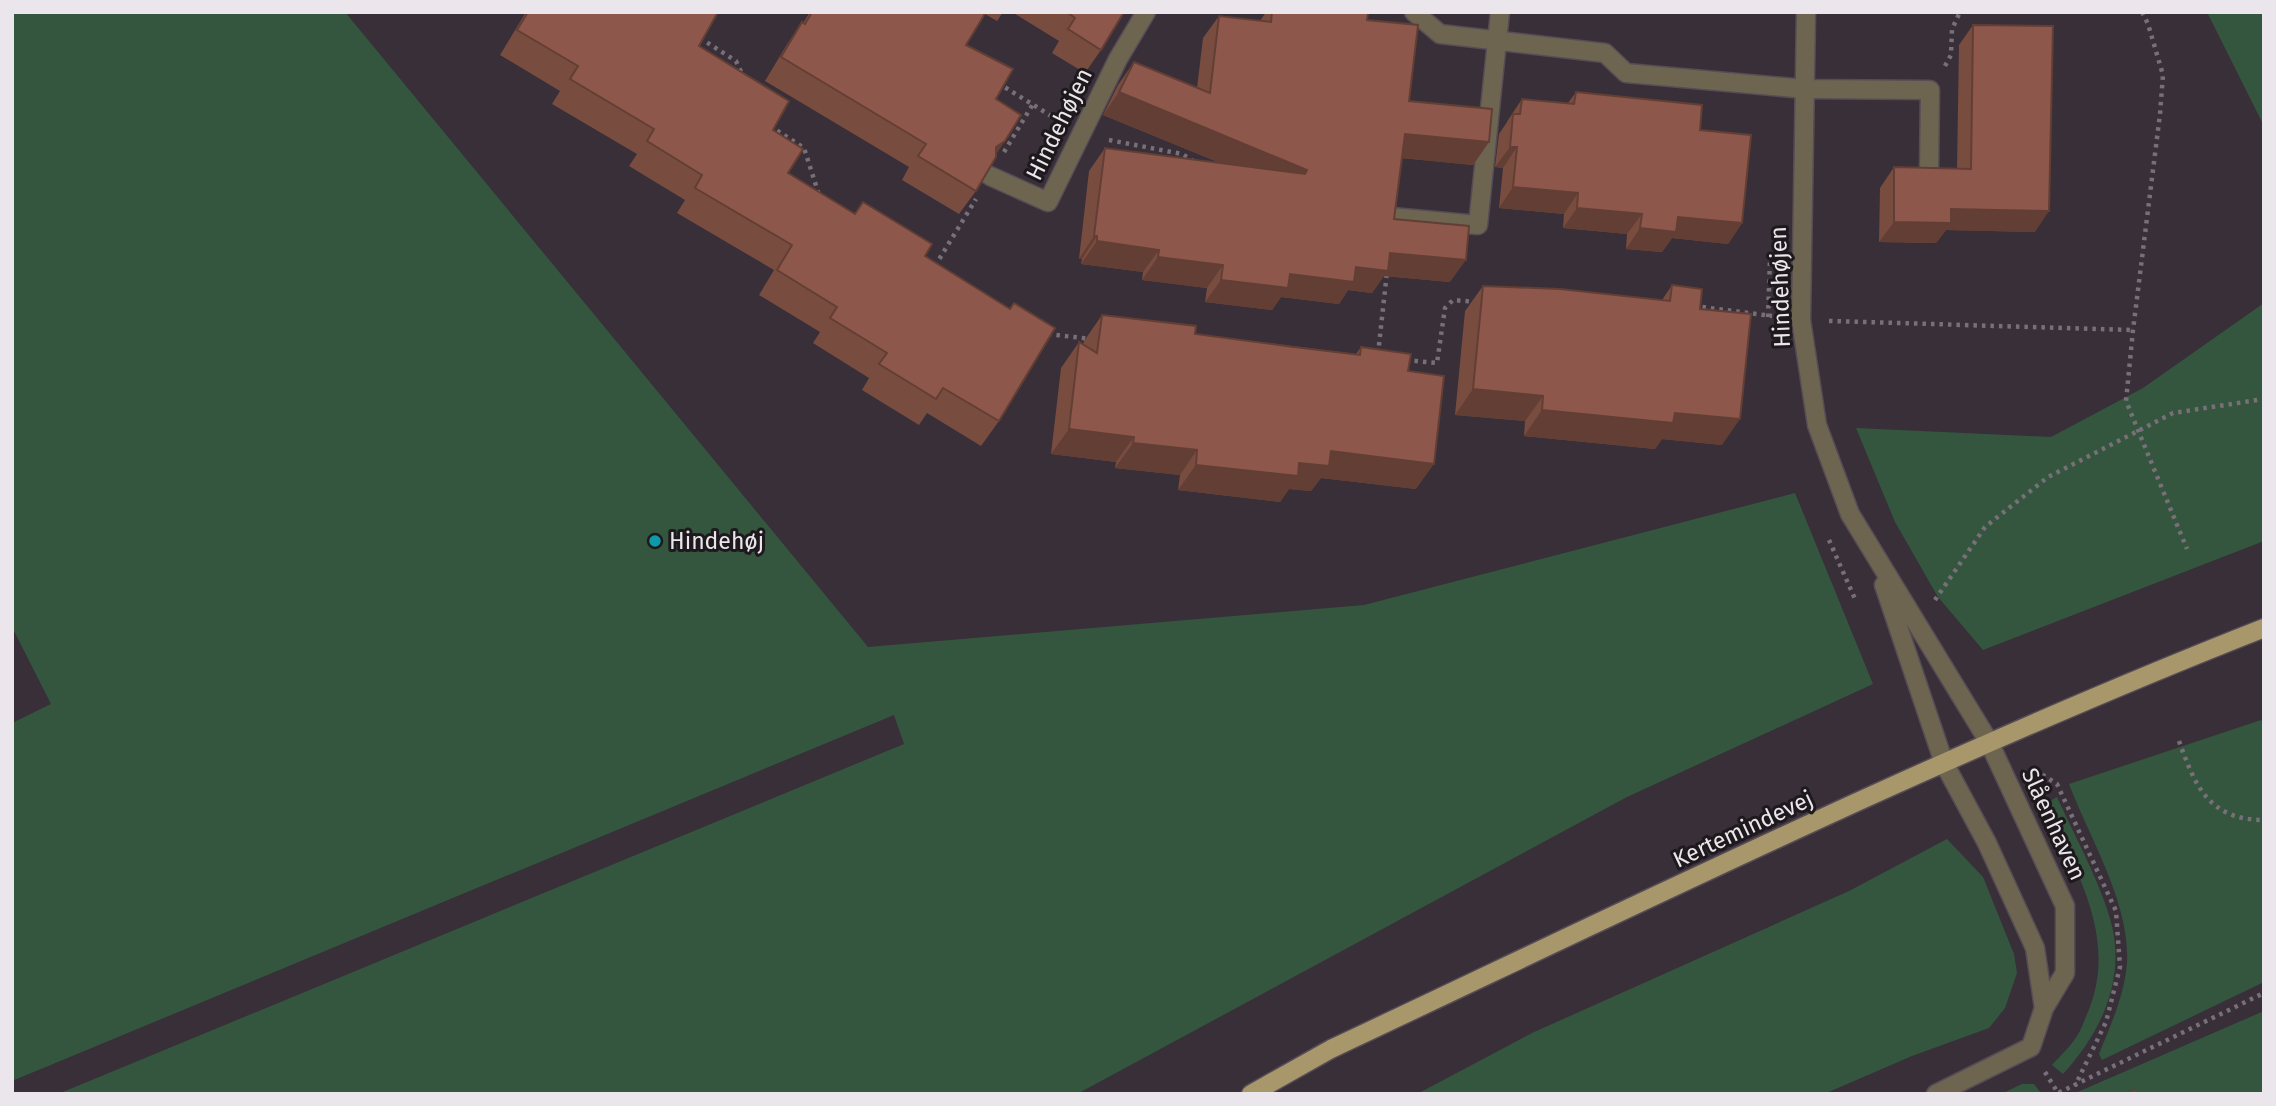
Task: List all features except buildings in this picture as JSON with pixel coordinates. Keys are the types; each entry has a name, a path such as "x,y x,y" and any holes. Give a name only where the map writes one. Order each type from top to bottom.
{"main road":[{"name":"Kertemindevej","path":"1251,1094 1331,1049 1989,742 2264,628"}],"street":[{"name":"Hindehøjen","path":"990,176 1048,202 1118,59 1146,12"},
{"path":"1414,12 1440,34 1605,53 1626,73 1805,89 1930,90 1929,174"},
{"path":"1392,217 1478,225 1500,12"},
{"name":"Hindehøjen","path":"1806,12 1801,320 1817,425 1850,514 1989,742"},
{"name":"Hindehøjen","path":"1874,555 1944,763"},
{"name":"Slåenhaven","path":"1989,742 2065,906 2065,973 2044,1008 2031,1047"},
{"name":"Slåenhaven","path":"1944,763 1987,843 2035,948 2044,1008"},
{"path":"1936,1094 2031,1047"}],"path":[{"path":"1930,90 1951,55 1952,29 1960,12"},
{"path":"2142,12 2163,75 2126,401 2187,549"},
{"path":"692,33 736,61 746,85"},
{"path":"986,76 1082,134 1182,154 1202,166"},
{"path":"761,120 804,148 821,203"},
{"path":"1401,360 1437,363 1445,308 1453,300 1481,302"},
{"path":"1689,306 1801,320 2133,330"},
{"path":"1041,333 1096,340"},
{"path":"1918,625 1984,527 2048,477 2173,413 2264,399"},
{"path":"2179,741 2190,772 2206,799 2232,816 2264,820"},
{"path":"2031,1047 2058,1094 2264,993"}],"green space":[{"path":"12,12 345,12 868,647 1364,605 1795,493 1873,684 1627,797 1077,1094 58,1094 904,744 894,715 12,1081 12,723 51,704 12,627"},
{"path":"2207,12 2264,12 2264,126"},
{"path":"2264,303 2264,541 1983,650 1938,597 1895,522 1856,428 2051,437 2143,388"},
{"path":"2261,720 2264,726 2264,982 2102,1060 2099,1054 2123,986 2127,962 2126,940 2116,894 2069,784"},
{"path":"2057,797 2102,894 2115,947 2112,987 2106,1006 2088,1042 2063,1074 2052,1065 2082,1027 2096,984 2099,957 2090,905 2046,803"},
{"path":"1947,839 1983,877 2014,954 2017,973 2005,1008 1989,1028 1912,1056 1824,1094 1417,1094 1532,1033 1849,891"},
{"path":"2264,1011 2264,1094 2073,1094"},
{"path":"2022,1084 2034,1084 2040,1092 2001,1094"}],"place":[{"name":"Hindehøj","path":"655,541"}]}
